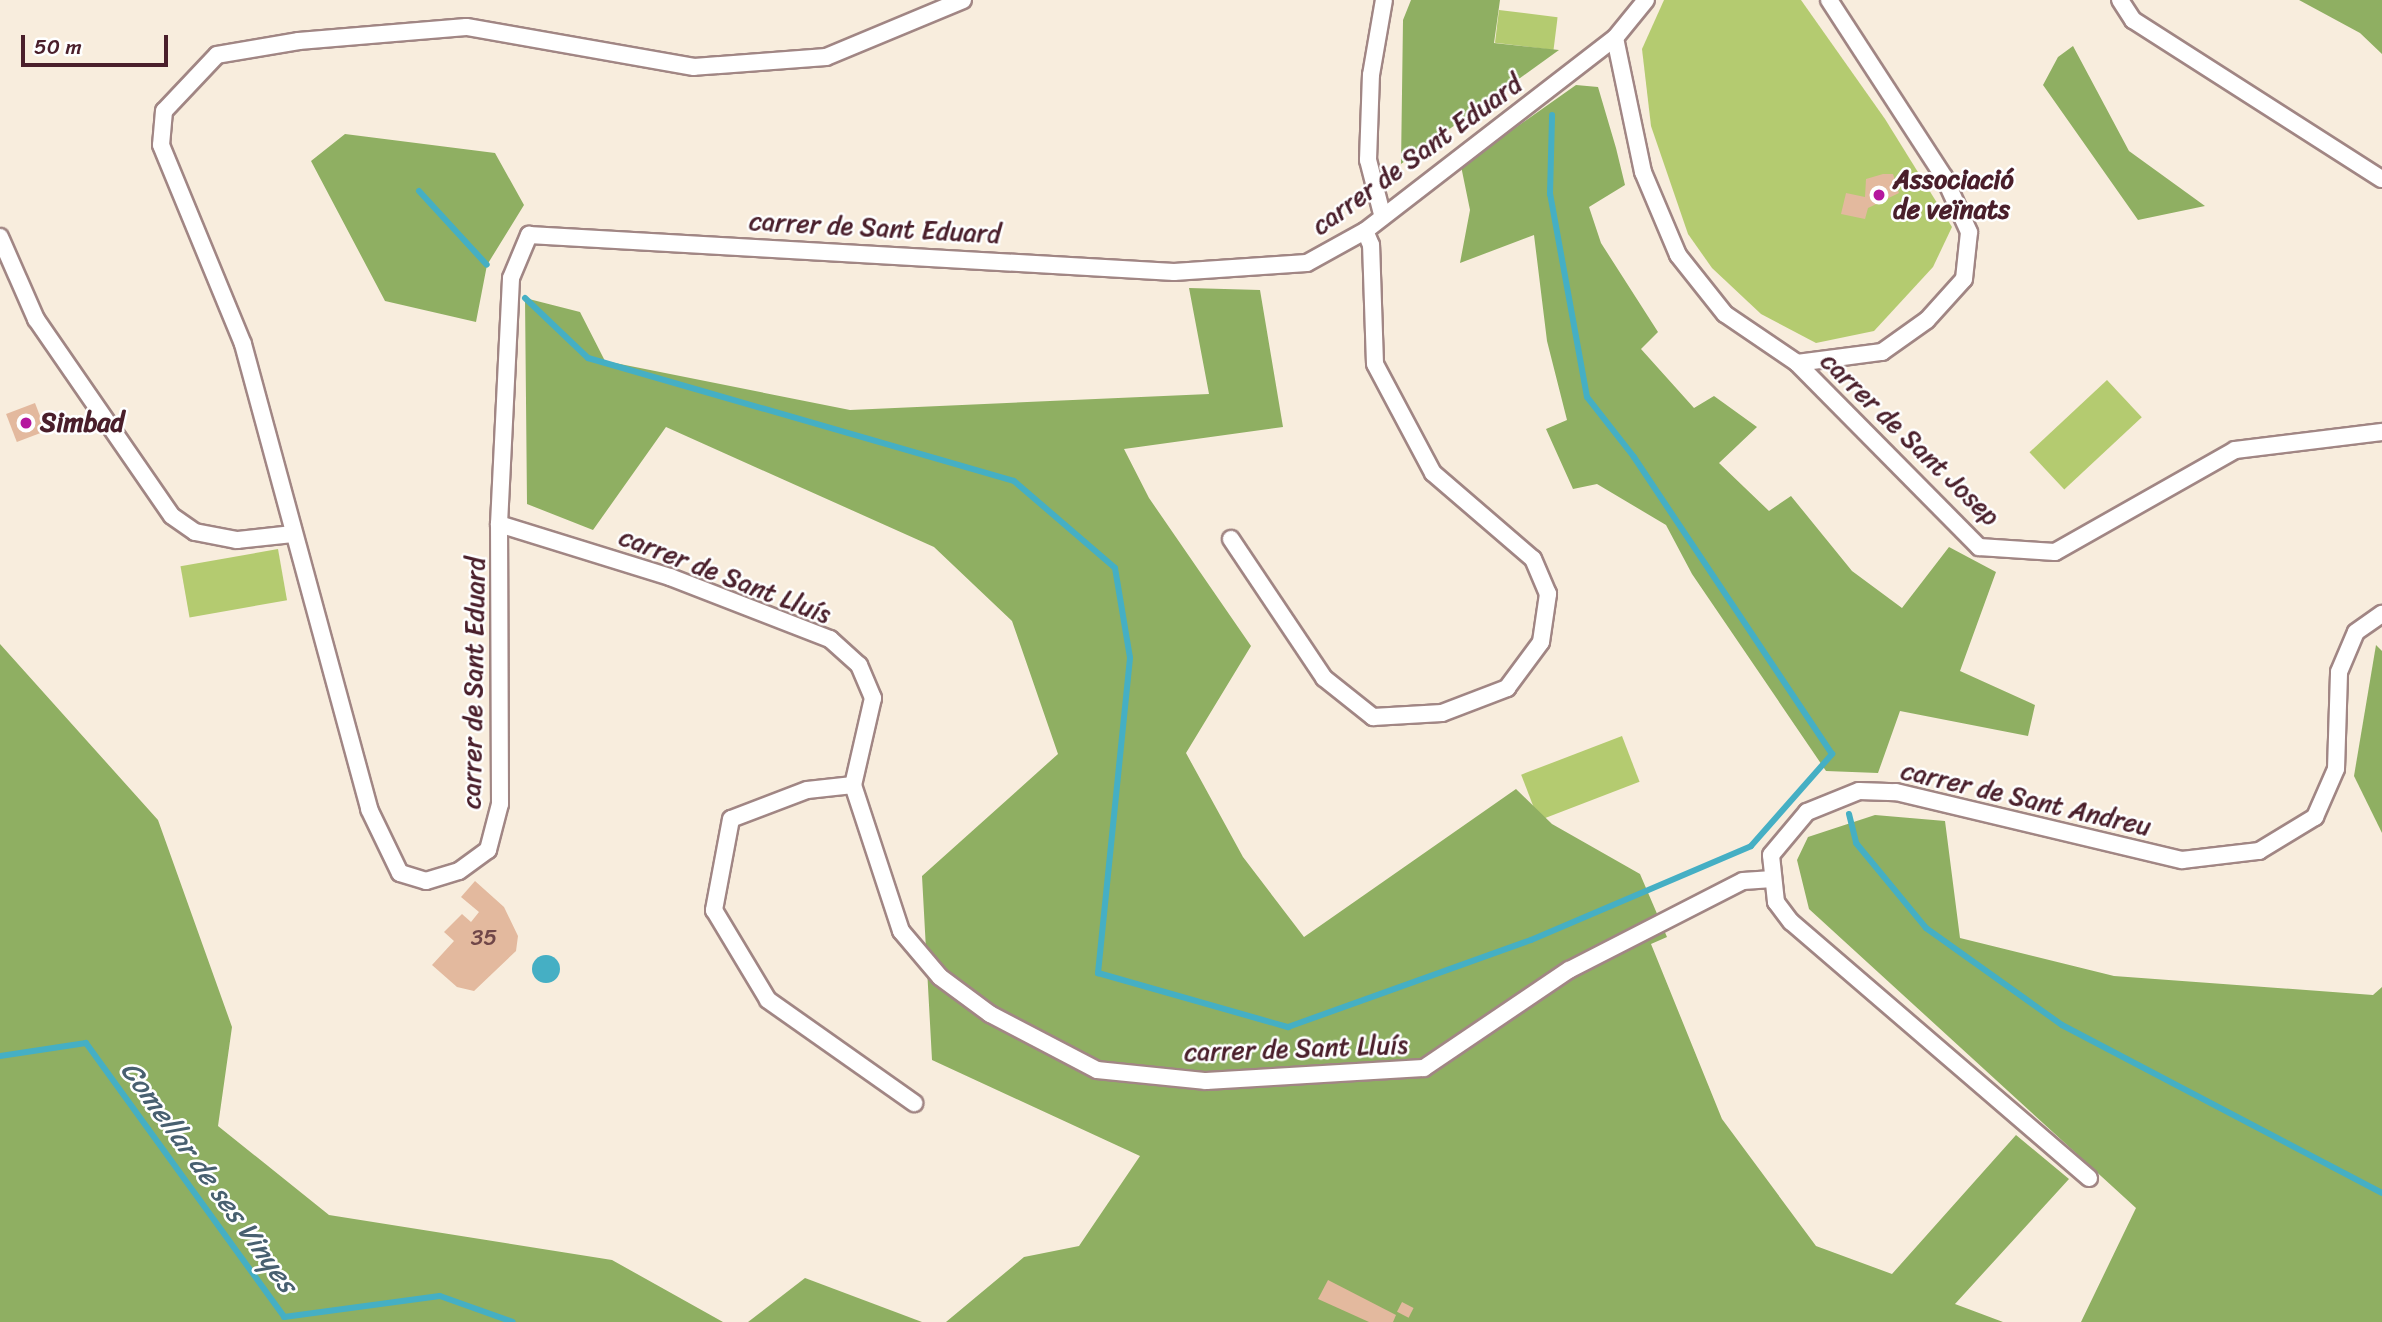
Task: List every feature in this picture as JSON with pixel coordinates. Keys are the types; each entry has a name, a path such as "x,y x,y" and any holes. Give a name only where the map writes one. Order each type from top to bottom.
{"street":[{"name":"carrer de Sant Eduard","path":"963,0 826,57 694,67 466,27 217,55 164,111 160,145 243,344 292,534 369,809 400,873 426,881 459,871 488,850 500,804 499,524 511,278 529,234 1226,272 1307,264 1365,231 1382,214 1615,38 1646,0"},
{"path":"1382,214 1367,160 1371,75 1384,0"},
{"path":"1797,363 1882,352 1927,320 1964,279 1969,232 1944,177 1829,0"},
{"path":"2120,0 2133,20 2382,180"},
{"name":"carrer de Sant Josep","path":"1615,38 1643,172 1678,256 1725,314 1797,363 1979,547 2055,552 2235,450 2382,432"},
{"path":"1231,539 1324,678 1373,718 1442,713 1507,688 1541,642 1548,594 1533,559 1433,473 1375,364 1371,245 1365,231"},
{"path":"0,237 36,319 172,516 195,532 237,540 292,534"},
{"name":"carrer de Sant Lluís","path":"499,524 670,577 830,639 859,665 873,698 853,785 901,931 940,977 990,1014 1097,1070 1206,1081 1424,1068 1569,970 1743,881 1769,879"},
{"name":"carrer de Sant Andreu","path":"1769,879 1772,855 1785,832 1807,812 1859,791 1896,792 2182,860 2259,851 2315,817 2336,769 2339,672 2356,632 2382,614"},
{"path":"853,785 807,790 731,819 714,910 768,1000 914,1103"},
{"path":"1769,879 1791,922 2088,1178"}],"green space":[{"path":"1411,0 1500,0 1494,43 1559,50 1401,164 1403,20"},
{"path":"1664,0 1801,0 1885,119 1952,227 1933,267 1874,331 1816,343 1761,314 1712,268 1688,234 1651,126 1642,49"},
{"path":"2299,0 2382,0 2382,54 2360,33"},
{"path":"1499,10 1558,17 1554,50 1495,43"},
{"path":"2073,46 2129,151 2205,206 2138,220 2043,85 2058,57"},
{"path":"1576,85 1598,87 1616,148 1625,185 1589,207 1601,243 1658,332 1641,349 1694,408 1714,396 1757,427 1719,463 1769,511 1791,496 1852,571 1902,608 1949,547 1996,572 1960,671 2035,705 2028,736 1900,711 1878,773 1826,771 1692,574 1666,525 1597,484 1573,489 1546,429 1567,420 1547,341 1534,235 1460,263 1470,210 1461,166"},
{"path":"345,134 495,153 524,205 487,265 476,322 385,301 311,161"},
{"path":"1189,288 1260,290 1283,427 1124,449 1149,498 1251,646 1186,753 1243,857 1304,937 1516,789 1552,824 1640,874 1667,937 1651,944 1722,1119 1816,1246 1892,1274 2016,1135 2069,1179 1955,1304 2003,1322 946,1322 1024,1257 1079,1246 1140,1156 932,1060 922,876 1058,754 1012,621 934,547 666,427 593,530 527,504 525,298 580,312 605,361 850,410 1209,394"},
{"path":"2107,380 2142,417 2064,490 2029,452"},
{"path":"278,549 287,600 190,617 181,566"},
{"path":"0,644 158,820 232,1027 218,1126 329,1215 612,1260 723,1322 0,1322"},
{"path":"2376,645 2382,651 2382,833 2354,776"},
{"path":"1622,736 1640,782 1539,820 1521,775"},
{"path":"1875,815 1945,821 1960,938 2114,976 2373,995 2382,987 2382,1322 2081,1322 2136,1208 1809,909 1797,860 1808,837"},
{"path":"805,1278 922,1322 748,1322"}],"water":[{"path":"546,955 556,959 560,969 556,979 546,983 536,979 532,969 536,959"}],"building":[{"name":"Associació de veïnats","path":"1893,174 1899,193 1868,208 1865,219 1841,214 1846,193 1865,197 1866,179"},
{"name":"Simbad","path":"35,403 46,431 17,442 6,414"},
{"path":"475,881 504,907 518,936 516,951 474,991 457,987 432,965 454,941 444,932 462,914 471,922 479,912 461,897"},
{"path":"1328,1280 1396,1315 1393,1322 1369,1322 1318,1299"},
{"path":"1402,1302 1414,1308 1409,1318 1397,1312"}],"waterway":[{"path":"525,298 588,358 1014,481 1115,568 1130,658 1098,973 1288,1027 1531,940 1751,846 1832,754 1634,457 1587,397 1550,194 1552,115"},
{"path":"419,191 487,265"},
{"path":"1849,814 1856,843 1926,928 2062,1025 2382,1193"},
{"name":"Comellar de ses Vinyes","path":"0,1056 86,1043 284,1317 440,1296 513,1322"}],"place":[{"name":"Associació de veïnats","path":"1879,195"},
{"name":"Simbad","path":"26,423"}]}
